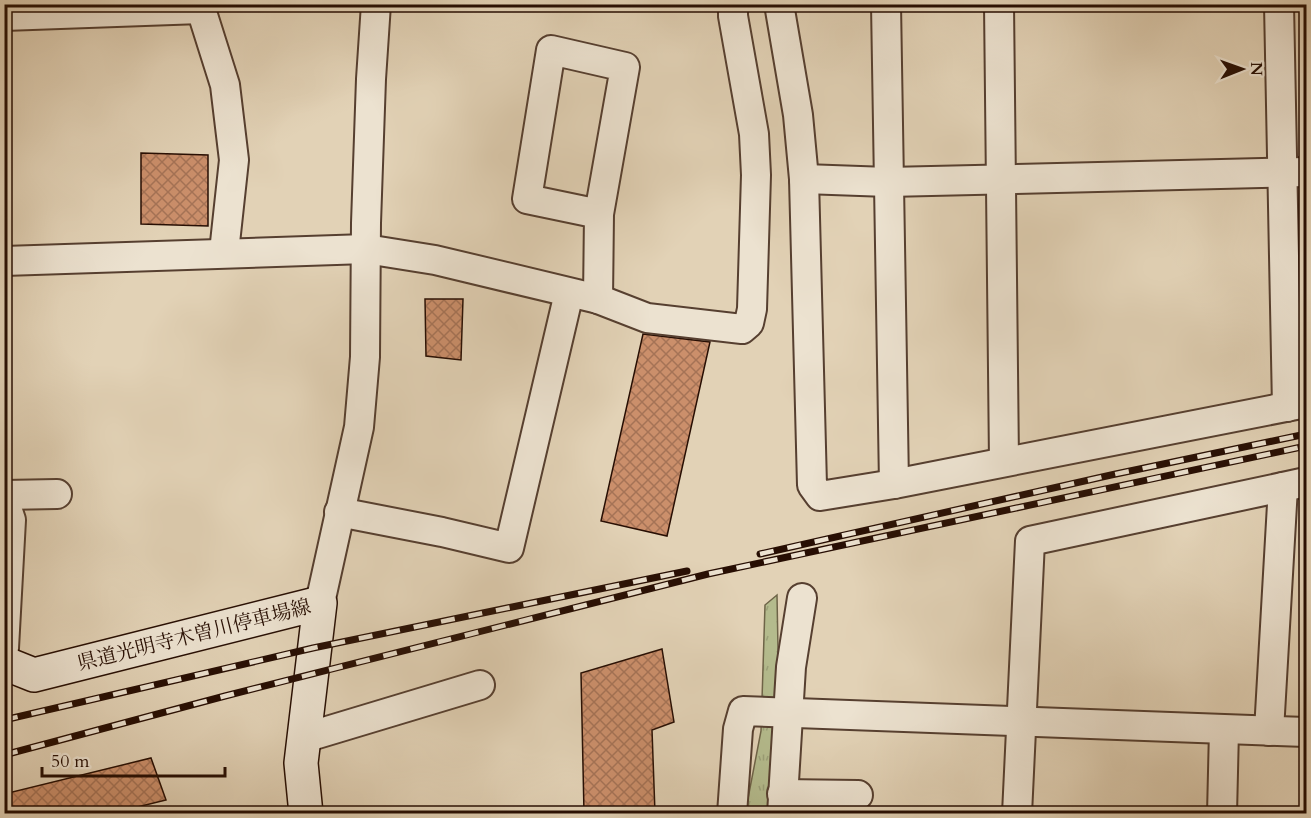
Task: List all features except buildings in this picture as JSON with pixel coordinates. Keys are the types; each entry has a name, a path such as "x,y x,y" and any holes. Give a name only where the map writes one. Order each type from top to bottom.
{"main road":[{"name":"県道光明寺木曽川停車場線","path":"4,663 34,675 320,603 301,763 306,813"}],"street":[{"path":"320,603 359,427 365,357 371,79 376,4"},
{"path":"4,261 366,249 435,260 598,299 647,318 742,329 749,323 752,309 755,155 754,134 733,16 733,4"},
{"path":"779,4 798,115 804,179 812,484 820,496 894,484 1297,405 1294,173 1279,4"},
{"path":"886,4 894,484"},
{"path":"999,4 1004,461"},
{"path":"4,16 201,7 225,85 234,159 224,252"},
{"path":"598,214 528,199 551,50 625,67 598,214 598,299"},
{"path":"804,179 888,182 1294,173"},
{"path":"339,512 509,548 569,292"},
{"path":"1017,813 1030,541 1295,485 1269,731"},
{"path":"4,648 12,520 4,497 57,494"},
{"path":"802,598 791,667 782,804 858,795"},
{"path":"304,738 480,686"},
{"path":"732,813 738,729 742,711 1306,732"},
{"path":"1222,813 1224,730"}],"green space":[{"path":"777,595 781,813 745,814 761,731 765,605"}],"railway":[{"path":"760,554 1111,475 1306,434"},
{"path":"4,755 225,696 708,574 1306,446"},
{"path":"4,720 313,648 687,571"}]}
